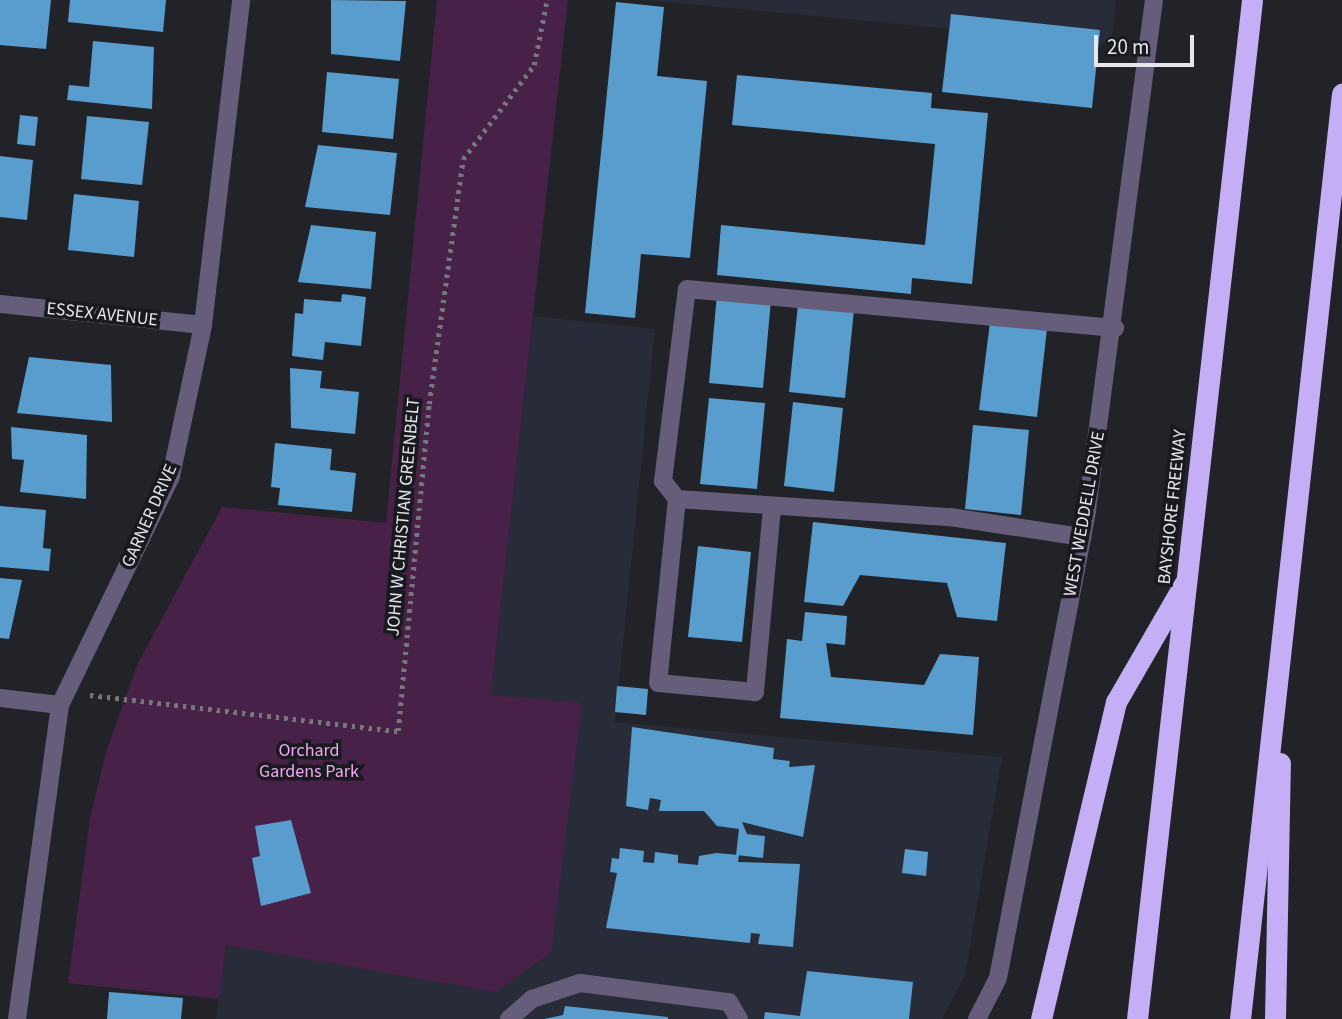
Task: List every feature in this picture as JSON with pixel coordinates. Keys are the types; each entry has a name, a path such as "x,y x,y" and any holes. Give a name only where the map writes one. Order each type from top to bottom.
{"highway":[{"name":"BAYSHORE FREEWAY","path":"1137,1019 1252,0"},
{"path":"1240,1019 1342,94"},
{"path":"1041,1019 1116,702 1189,576"},
{"path":"1275,1019 1283,625"}],"street":[{"name":"GARNER DRIVE","path":"17,1019 64,698 171,476 203,325 241,0"},
{"name":"WEST WEDDELL DRIVE","path":"977,1019 998,978 1082,537 1115,328 1154,0"},
{"path":"772,508 755,692 658,683 677,499 663,481 687,289 1115,328"},
{"name":"ESSEX AVENUE","path":"0,304 203,325"},
{"path":"677,499 772,508 950,517 1082,537"},
{"path":"0,698 64,698"},
{"path":"509,1019 532,999 580,983 729,1002 739,1019"}],"path":[{"name":"JOHN W CHRISTIAN GREENBELT","path":"64,698 398,731 429,404 463,159 534,65 547,0"}],"shaded area":[{"path":"646,0 1116,0 1111,44"},
{"path":"533,316 655,329 615,722 1002,757 965,976 942,1019 216,1019 226,944 496,992 491,695"}],"green space":[{"name":"Orchard Gardens Park","path":"437,0 568,0 491,695 582,703 551,952 496,992 226,945 219,999 68,983 90,818 106,752 138,663 222,507 386,523"}],"building":[{"path":"0,0 51,0 46,49 0,45"},
{"path":"70,0 166,0 163,32 68,22"},
{"path":"331,0 406,1 400,61 331,54"},
{"path":"616,2 664,7 657,76 707,81 690,258 641,254 635,318 585,313"},
{"path":"951,14 1100,30 1092,108 942,92"},
{"path":"93,41 154,47 152,109 67,100 69,85 89,87"},
{"path":"327,72 399,79 393,139 322,132"},
{"path":"737,75 932,93 931,108 988,113 972,284 912,278 911,294 717,275 721,225 925,245 935,144 732,125"},
{"path":"20,115 38,117 35,146 17,144"},
{"path":"87,116 149,122 142,185 81,179"},
{"path":"318,145 397,153 390,215 305,207"},
{"path":"0,156 33,160 27,220 0,217"},
{"path":"74,194 139,201 134,257 68,250"},
{"path":"311,225 376,232 371,289 298,282"},
{"path":"342,294 366,297 361,346 325,342 323,360 292,356 295,313 303,314 304,299 341,302"},
{"path":"717,294 771,300 763,388 709,383"},
{"path":"798,304 854,310 845,398 789,392"},
{"path":"990,322 1047,329 1037,417 979,410"},
{"path":"29,357 111,365 112,422 17,413"},
{"path":"290,368 322,371 320,388 359,392 355,434 291,428"},
{"path":"709,398 765,403 757,489 700,484"},
{"path":"793,402 843,408 834,492 784,486"},
{"path":"973,425 1029,430 1021,515 965,509"},
{"path":"11,427 87,435 86,499 20,492 24,460 12,459"},
{"path":"275,443 332,449 330,470 356,473 352,512 278,505 280,488 271,487"},
{"path":"0,506 46,510 43,548 51,549 49,571 0,567"},
{"path":"813,522 1006,543 997,621 957,617 947,583 860,575 843,606 804,602"},
{"path":"698,546 751,552 742,642 688,637"},
{"path":"0,578 22,580 9,639 0,638"},
{"path":"805,612 847,616 845,645 826,643 831,677 924,685 940,654 979,657 973,735 780,718 787,639 802,641"},
{"path":"617,686 648,689 646,715 615,712"},
{"path":"632,727 774,748 773,759 790,761 789,767 815,765 803,837 742,822 747,834 765,836 763,858 736,855 739,829 717,826 704,811 659,811 661,800 650,798 648,810 626,806"},
{"path":"291,820 311,893 261,906 252,858 260,856 255,826"},
{"path":"620,848 644,851 643,862 654,863 655,852 678,855 678,863 698,865 699,856 716,853 739,855 738,862 800,864 793,947 758,944 760,934 751,933 750,943 606,928 617,873 610,872 612,858 619,859"},
{"path":"905,849 928,852 926,876 902,873"},
{"path":"807,971 913,982 909,1019 764,1019 765,1012 800,1016"},
{"path":"109,992 183,998 181,1019 107,1019"},
{"path":"565,1006 668,1019 544,1019 563,1015"}]}
